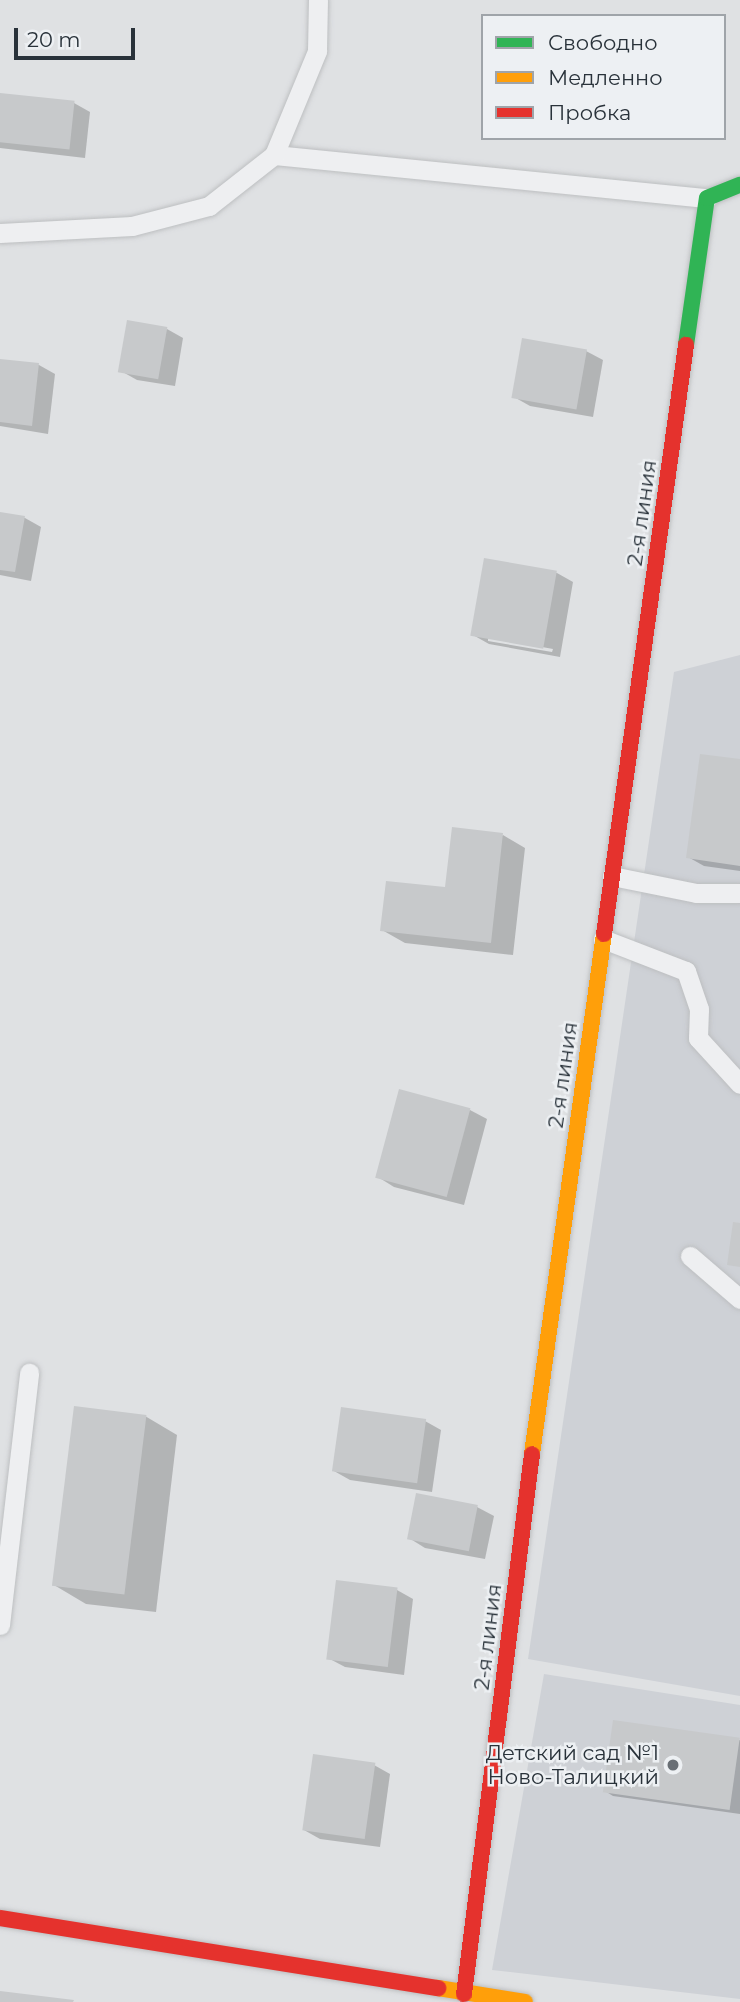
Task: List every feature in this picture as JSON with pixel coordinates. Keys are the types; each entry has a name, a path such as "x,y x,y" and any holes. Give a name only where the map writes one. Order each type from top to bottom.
{"street":[{"path":"707,198 740,185"},
{"name":"2-я линия","path":"464,1994 535,1430 707,198"},
{"path":"0,1918 141,1938 464,1994 525,2002"}],"lane":[{"path":"0,233 132,226 209,206 274,155 317,51 318,0"},
{"path":"274,155 707,198"},
{"path":"612,876 696,894 740,893"},
{"path":"603,939 686,971 699,1009 698,1038 740,1084"},
{"path":"690,1256 740,1300"},
{"path":"0,1625 29,1373"}],"shaded area":[{"path":"740,655 740,1696 528,1659 674,672"},
{"path":"544,1674 740,1705 740,1999 492,1970"}],"building":[{"path":"0,93 75,101 69,150 0,142"},
{"path":"127,320 167,327 158,379 118,372"},
{"path":"522,338 587,349 576,410 511,398"},
{"path":"0,359 39,363 32,426 0,422"},
{"path":"0,512 25,516 15,572 0,570"},
{"path":"484,558 557,571 543,649 470,636"},
{"path":"700,754 740,759 740,866 686,858"},
{"path":"452,827 503,833 491,943 380,931 386,881 445,887"},
{"path":"399,1089 470,1108 447,1197 375,1178"},
{"path":"733,1222 740,1223 740,1267 727,1265"},
{"path":"74,1406 146,1415 124,1595 52,1586"},
{"path":"341,1407 426,1419 417,1483 332,1471"},
{"path":"416,1493 478,1505 469,1551 407,1539"},
{"path":"336,1580 398,1588 388,1667 326,1659"},
{"name":"Детский сад №1 Ново-Талицкий","path":"613,1720 740,1738 730,1810 603,1792"},
{"path":"313,1754 375,1763 365,1839 302,1830"},
{"path":"0,1991 74,2000 0,2002"}],"traffic: fast":[{"path":"686,345 707,198 740,185"}],"traffic: slow":[{"path":"532,1454 604,934"},
{"path":"438,1988 525,2002"}],"traffic: jam":[{"path":"604,934 686,345"},
{"path":"464,1994 532,1454"},
{"path":"0,1918 438,1988"}],"place":[{"name":"Детский сад №1 Ново-Талицкий","path":"673,1765"}]}
